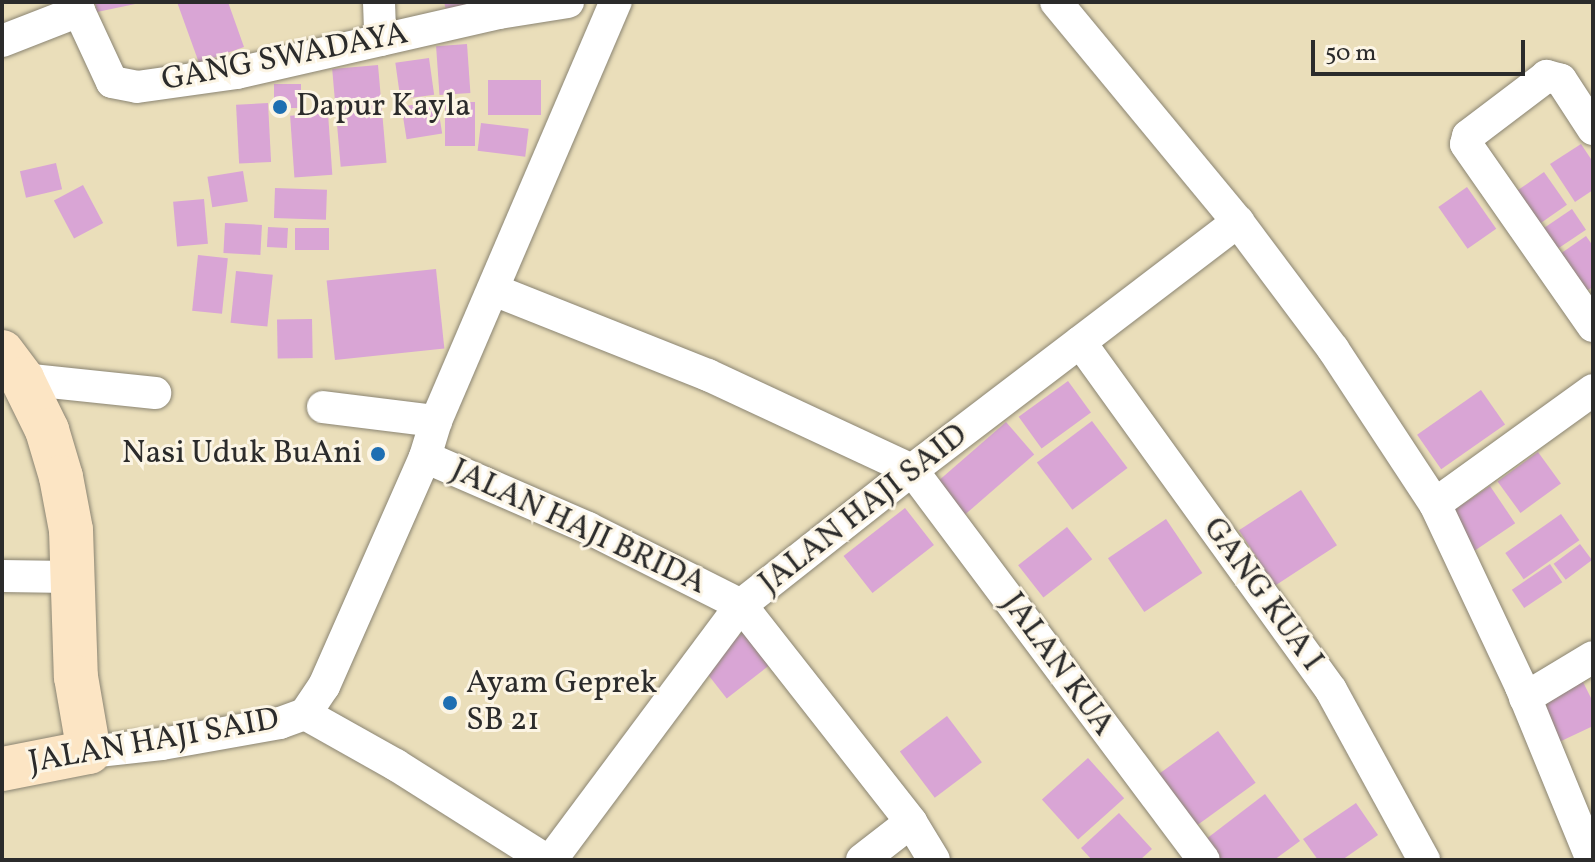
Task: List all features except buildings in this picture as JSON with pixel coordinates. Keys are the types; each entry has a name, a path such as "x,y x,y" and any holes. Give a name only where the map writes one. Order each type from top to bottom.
{"street":[{"path":"379,2 380,40"},
{"name":"GANG SWADAYA","path":"2,41 79,11 112,82 137,87 237,73 499,13 568,2"},
{"name":"JALAN HAJI SAID","path":"2,769 89,752 191,739 280,723 305,714 324,686 425,457 436,421 616,2"},
{"path":"1056,2 1238,222 1333,349 1435,504 1525,698 1592,860"},
{"path":"1593,129 1561,80 1553,75 1541,77 1468,136 1467,147 1593,326"},
{"name":"JALAN HAJI SAID","path":"305,714 396,765 537,858 741,605 912,470 1238,222"},
{"path":"494,290 708,375 912,470"},
{"name":"GANG KUA I","path":"1080,342 1331,690 1424,860"},
{"path":"12,366 155,393"},
{"path":"12,366 47,430 61,477 71,530 70,577 76,677 89,752"},
{"path":"1435,504 1593,390"},
{"path":"323,407 436,421"},
{"name":"JALAN HAJI BRIDA","path":"425,457 588,528 741,605 911,822 934,860"},
{"name":"JALAN KUA","path":"912,470 1204,860"},
{"path":"2,576 70,577"},
{"path":"1525,698 1593,657"},
{"path":"862,860 911,822"}],"place":[{"name":"Dapur Kayla","path":"280,107"},
{"name":"Nasi Uduk BuAni","path":"378,454"},
{"name":"Ayam Geprek SB 21","path":"450,703"}]}
